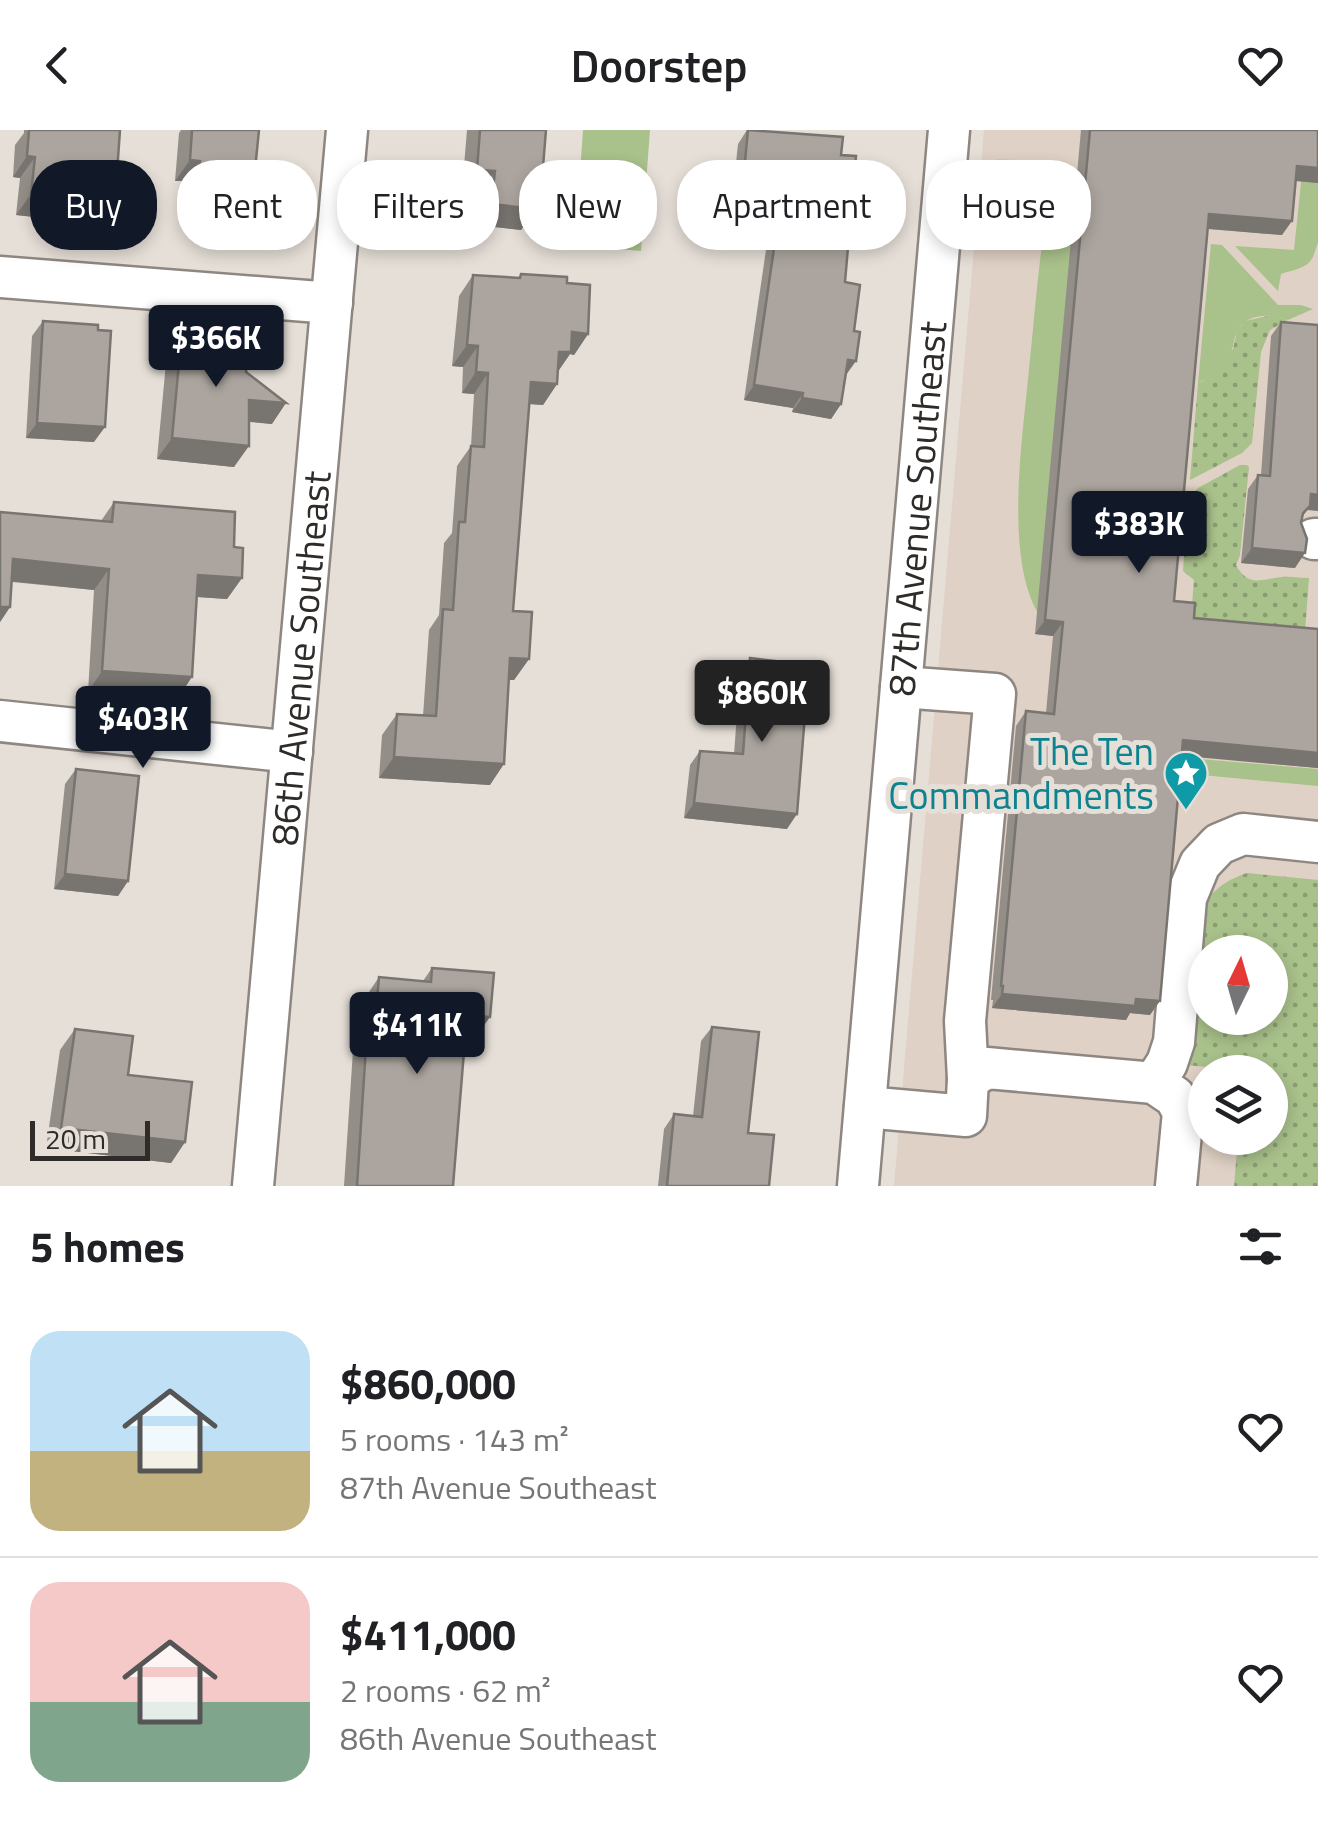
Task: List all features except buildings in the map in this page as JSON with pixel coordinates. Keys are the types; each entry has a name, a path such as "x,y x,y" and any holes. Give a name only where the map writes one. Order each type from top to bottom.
{"street":[{"name":"86th Avenue Southeast","path":"254,1186 347,130"},
{"name":"87th Avenue Southeast","path":"858,1186 949,130"},
{"path":"0,277 332,303"},
{"path":"865,1107 966,1116 965,1021 995,694 901,687"},
{"path":"0,721 292,752"},
{"path":"1154,1083 1174,1042 1186,898 1200,864 1219,844 1243,834 1318,842"},
{"path":"968,1079 987,1068 1154,1083 1175,1098 1182,1112 1176,1186"}],"shaded area":[{"path":"984,130 1318,130 1318,1186 894,1186 974,250 1091,250 1091,160 981,160"}],"green space":[{"path":"583,130 650,130 648,160 581,160"},
{"path":"1304,154 1318,178 1318,243 1307,264 1281,274 1278,291 1235,246 1294,250"},
{"path":"1211,244 1222,245 1278,305 1313,309 1288,320 1267,316 1246,321 1223,364 1198,383"},
{"path":"1042,250 1071,250 1038,613 1021,560 1019,494"},
{"path":"1272,315 1288,320 1270,330 1261,352 1252,443 1242,453 1190,480 1198,383 1233,349 1237,331 1245,321"},
{"path":"1240,465 1249,467 1236,565 1251,579 1309,578 1305,631 1191,616 1194,580 1183,571 1188,499 1198,488"},
{"path":"1176,757 1318,769 1318,786 1202,775 1173,801"},
{"path":"1247,873 1318,880 1318,1186 1234,1186 1237,1155 1288,1155 1288,1055 1188,1055 1188,1065 1184,1065 1188,1028 1188,1035 1288,1035 1288,935 1198,935 1201,906 1221,886"}],"place":[{"name":"The Ten Commandments","path":"1186,811"}]}
